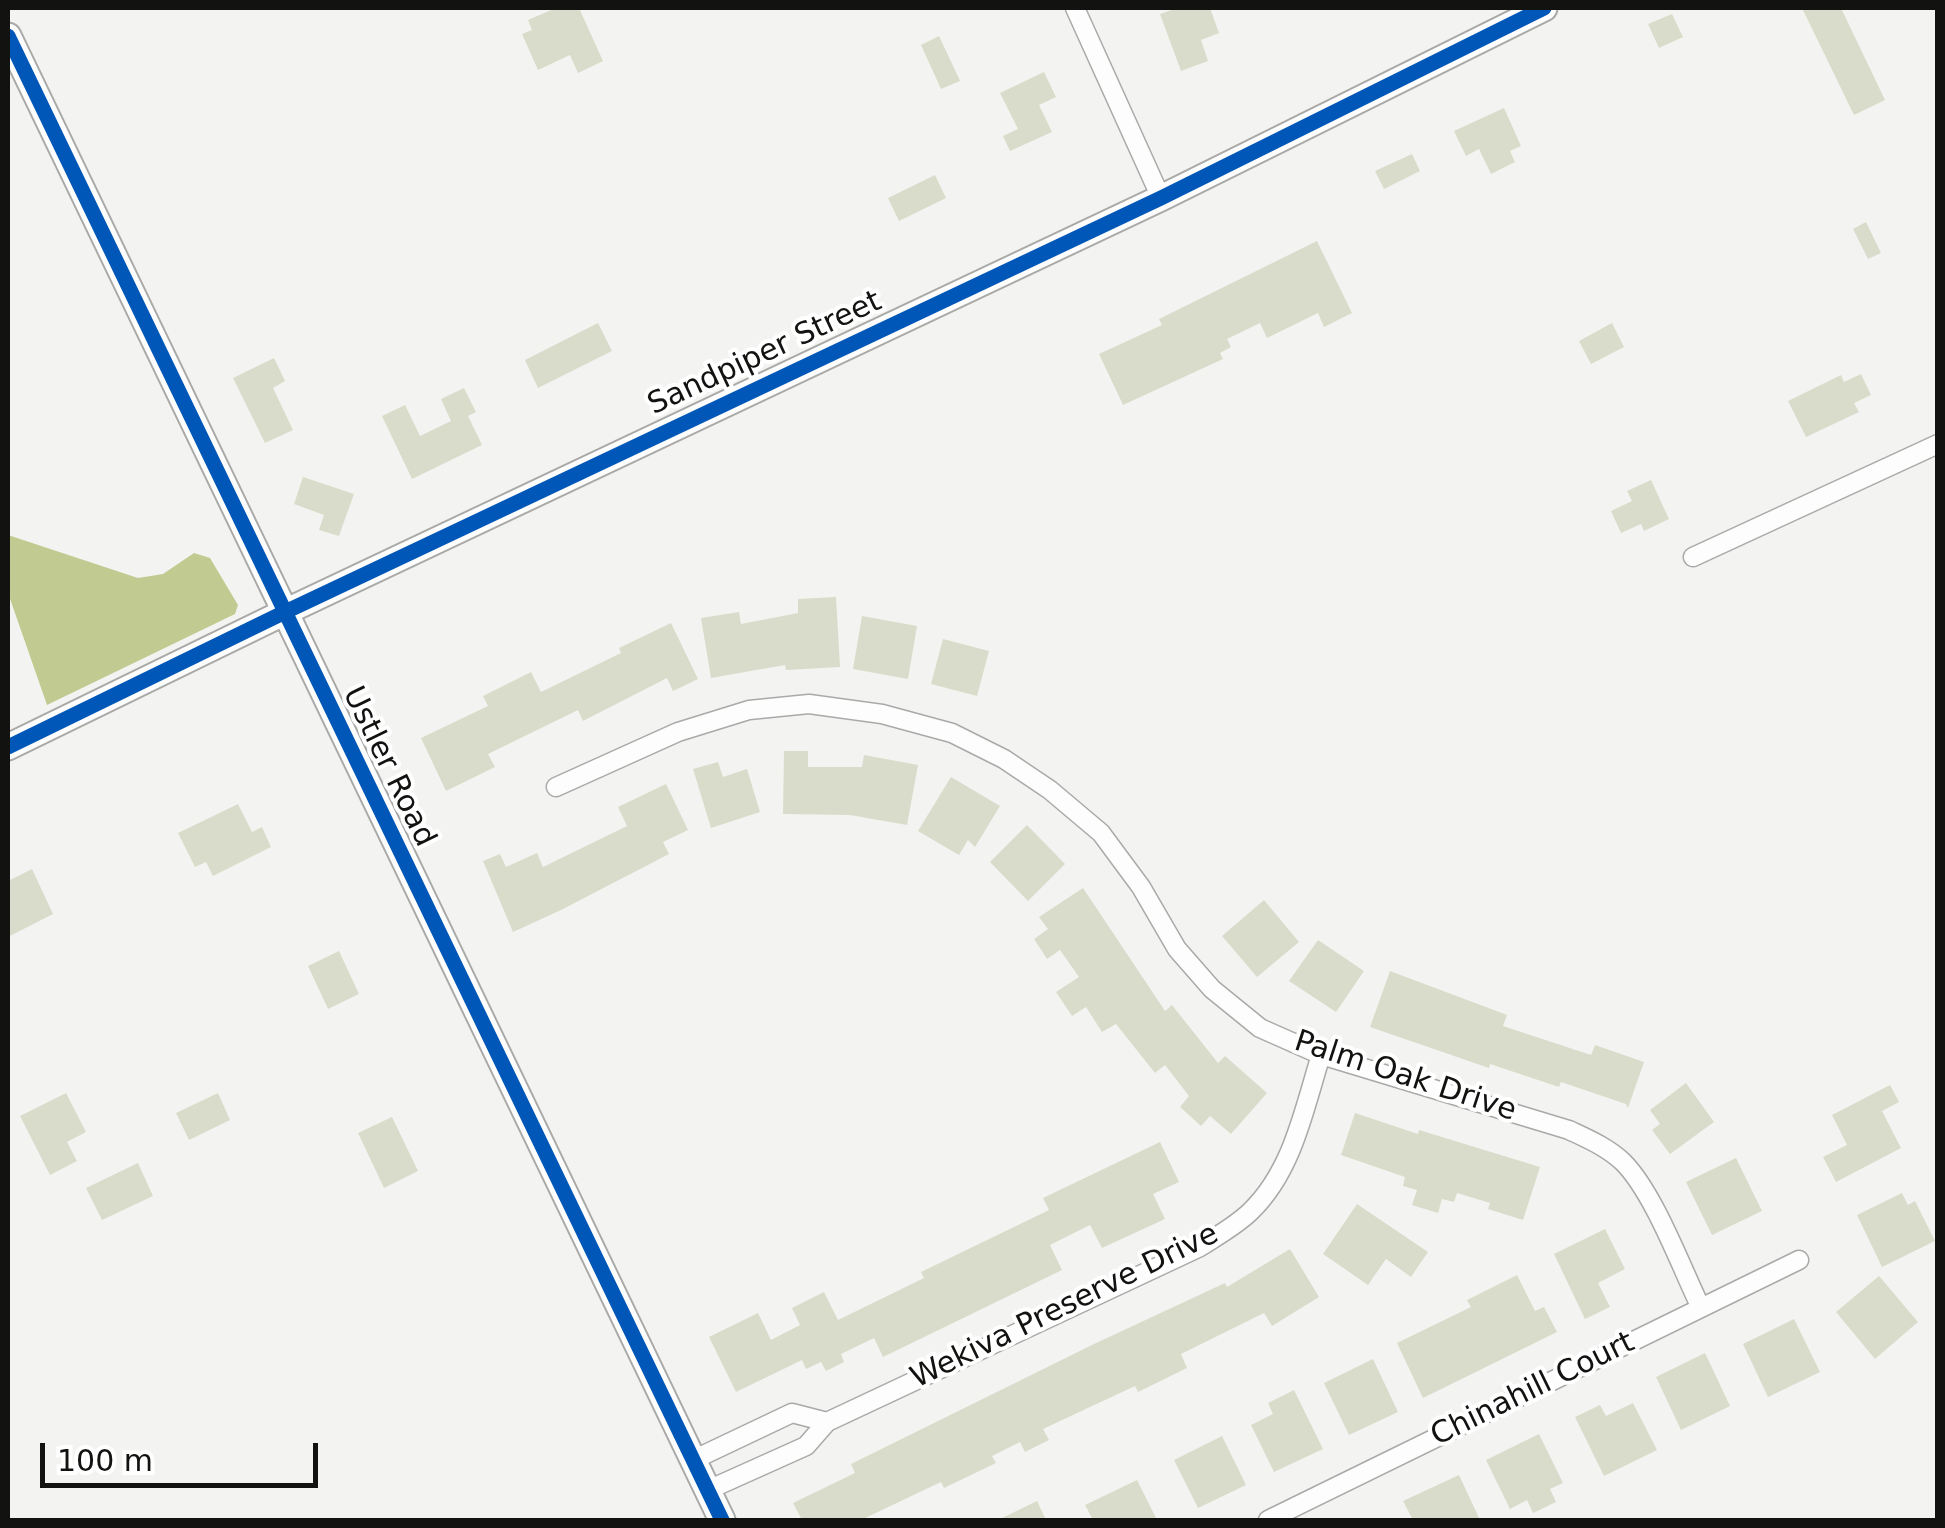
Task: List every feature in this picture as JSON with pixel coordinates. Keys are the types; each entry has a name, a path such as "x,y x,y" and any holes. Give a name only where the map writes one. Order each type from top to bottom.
{"street":[{"path":"1075,8 1162,198"},
{"name":"Sandpiper Street","path":"8,747 1162,198 1544,8"},
{"name":"Ustler Road","path":"8,36 722,1520"},
{"path":"1693,557 1938,444"},
{"name":"Palm Oak Drive","path":"556,787 678,732 749,710 809,704 882,714 952,733 1004,759 1102,833 1141,887 1177,950 1212,989 1260,1028 1321,1055 1569,1130 1599,1144 1624,1163 1642,1186 1701,1308"},
{"name":"Wekiva Preserve Drive","path":"708,1490 806,1446 827,1422 1200,1247 1249,1213 1276,1183 1293,1144 1321,1055"},
{"name":"Chinahill Court","path":"1268,1520 1798,1260"},
{"name":"Wekiva Preserve Drive","path":"693,1460 792,1413 827,1422"},
{"path":"758,1429 772,1461"}],"shaded area":[{"path":"8,535 138,578 163,574 194,553 210,558 238,605 235,614 47,705 8,593"}],"building":[{"path":"556,8 579,8 603,61 578,73 570,55 538,70 522,34 532,30 528,20"},
{"path":"1178,8 1210,8 1219,33 1201,40 1208,61 1181,71 1160,14"},
{"path":"1802,8 1841,8 1885,100 1854,115"},
{"path":"1672,14 1683,37 1659,48 1648,24"},
{"path":"939,36 960,81 941,89 921,45"},
{"path":"1044,72 1056,97 1039,105 1052,132 1010,151 1003,136 1018,129 1000,93"},
{"path":"1504,108 1521,146 1510,151 1515,162 1491,174 1479,149 1466,156 1454,131"},
{"path":"1412,154 1420,171 1384,189 1375,171"},
{"path":"935,175 946,198 899,221 888,198"},
{"path":"1866,222 1881,253 1868,259 1853,229"},
{"path":"1317,241 1352,313 1324,327 1318,313 1267,338 1260,323 1227,339 1231,347 1220,353 1223,359 1123,405 1099,354 1162,325 1159,319"},
{"path":"598,323 612,351 538,388 525,360"},
{"path":"1612,323 1624,347 1591,364 1579,341"},
{"path":"274,358 285,381 273,388 293,430 265,443 233,378"},
{"path":"1861,374 1871,395 1854,403 1859,412 1806,437 1788,401 1841,375 1844,382"},
{"path":"464,388 476,412 468,416 482,445 412,479 382,416 405,405 420,436 451,421 441,399"},
{"path":"303,477 354,494 339,536 319,530 324,515 294,504"},
{"path":"1651,480 1669,519 1644,531 1641,524 1621,533 1611,511 1632,501 1627,491"},
{"path":"836,597 840,667 786,670 785,665 711,678 701,618 739,612 741,624 798,613 798,599"},
{"path":"862,616 917,626 908,679 853,669"},
{"path":"671,623 698,679 673,691 667,678 583,721 578,710 488,754 495,767 446,791 421,738 488,706 483,696 531,672 541,692 621,653 619,648"},
{"path":"943,639 989,651 977,696 931,684"},
{"path":"784,751 808,751 808,767 862,767 864,755 918,765 907,825 850,815 783,814"},
{"path":"718,762 723,777 747,769 760,812 711,828 693,769"},
{"path":"951,777 1000,806 975,847 968,840 959,855 918,831"},
{"path":"666,784 688,830 663,842 669,854 513,932 483,861 500,854 506,867 537,853 543,867 627,826 618,807"},
{"path":"238,804 252,832 262,827 271,847 213,876 206,862 195,867 178,833"},
{"path":"1027,825 1065,864 1028,901 990,862"},
{"path":"32,869 53,914 8,937 8,881"},
{"path":"1083,888 1165,1011 1172,1005 1218,1063 1225,1056 1267,1093 1231,1134 1210,1116 1201,1126 1180,1107 1189,1096 1165,1065 1155,1073 1116,1024 1102,1032 1086,1007 1072,1016 1056,992 1079,977 1060,950 1047,959 1034,939 1048,929 1039,917"},
{"path":"1264,900 1299,942 1257,977 1222,936"},
{"path":"1318,940 1364,971 1336,1012 1289,981"},
{"path":"339,951 359,994 328,1009 308,966"},
{"path":"1390,971 1507,1015 1503,1026 1591,1055 1595,1045 1644,1062 1628,1108 1626,1104 1561,1082 1559,1087 1490,1064 1489,1068 1370,1027"},
{"path":"1686,1083 1714,1122 1670,1154 1652,1130 1660,1124 1650,1110"},
{"path":"1890,1085 1899,1102 1882,1111 1901,1148 1836,1182 1823,1157 1847,1145 1832,1115"},
{"path":"66,1093 86,1132 67,1142 77,1161 50,1175 20,1116"},
{"path":"218,1093 230,1120 189,1140 176,1113"},
{"path":"1355,1113 1540,1167 1523,1220 1488,1209 1490,1203 1457,1193 1454,1202 1442,1199 1438,1213 1412,1205 1417,1190 1403,1186 1405,1177 1341,1155"},
{"path":"392,1117 418,1171 384,1188 358,1133"},
{"path":"1160,1142 1179,1182 1153,1194 1165,1219 1102,1248 1090,1225 1050,1245 1062,1270 883,1357 874,1338 841,1354 844,1362 826,1371 821,1362 806,1369 802,1360 736,1392 709,1337 758,1313 771,1340 800,1325 792,1308 824,1292 838,1320 924,1278 921,1272 1049,1210 1043,1198"},
{"path":"1736,1158 1762,1211 1712,1235 1686,1182"},
{"path":"138,1163 153,1196 102,1220 86,1188"},
{"path":"1902,1193 1908,1205 1915,1201 1935,1241 1882,1267 1857,1215"},
{"path":"1357,1204 1428,1252 1411,1277 1386,1259 1368,1285 1323,1254"},
{"path":"1605,1229 1625,1269 1598,1283 1610,1307 1585,1319 1554,1254"},
{"path":"1290,1249 1319,1297 1272,1326 1264,1313 1181,1354 1187,1368 1138,1392 1135,1386 1043,1429 1049,1440 1025,1452 1020,1442 992,1456 996,1463 944,1488 941,1482 861,1520 802,1520 793,1503 855,1473 851,1464 1094,1344 1225,1283 1227,1287"},
{"path":"1517,1275 1535,1311 1544,1307 1557,1332 1423,1398 1397,1343 1471,1307 1467,1300"},
{"path":"1879,1276 1918,1322 1875,1359 1836,1312"},
{"path":"1794,1319 1820,1372 1768,1397 1743,1344"},
{"path":"1705,1353 1730,1406 1681,1430 1656,1377"},
{"path":"1373,1359 1398,1412 1349,1435 1324,1383"},
{"path":"1294,1390 1323,1449 1274,1472 1251,1425 1273,1414 1268,1403"},
{"path":"1633,1403 1657,1450 1604,1476 1575,1417 1600,1405 1606,1416"},
{"path":"1539,1434 1563,1483 1550,1489 1556,1502 1533,1513 1527,1500 1510,1509 1486,1460"},
{"path":"1222,1436 1246,1485 1198,1508 1174,1460"},
{"path":"1459,1475 1480,1520 1413,1520 1403,1501"},
{"path":"1137,1480 1157,1520 1093,1520 1085,1505"},
{"path":"1037,1501 1046,1520 998,1520"}],"cycle path":[{"path":"8,747 1161,198 1544,8"},
{"path":"8,36 722,1520"}]}
